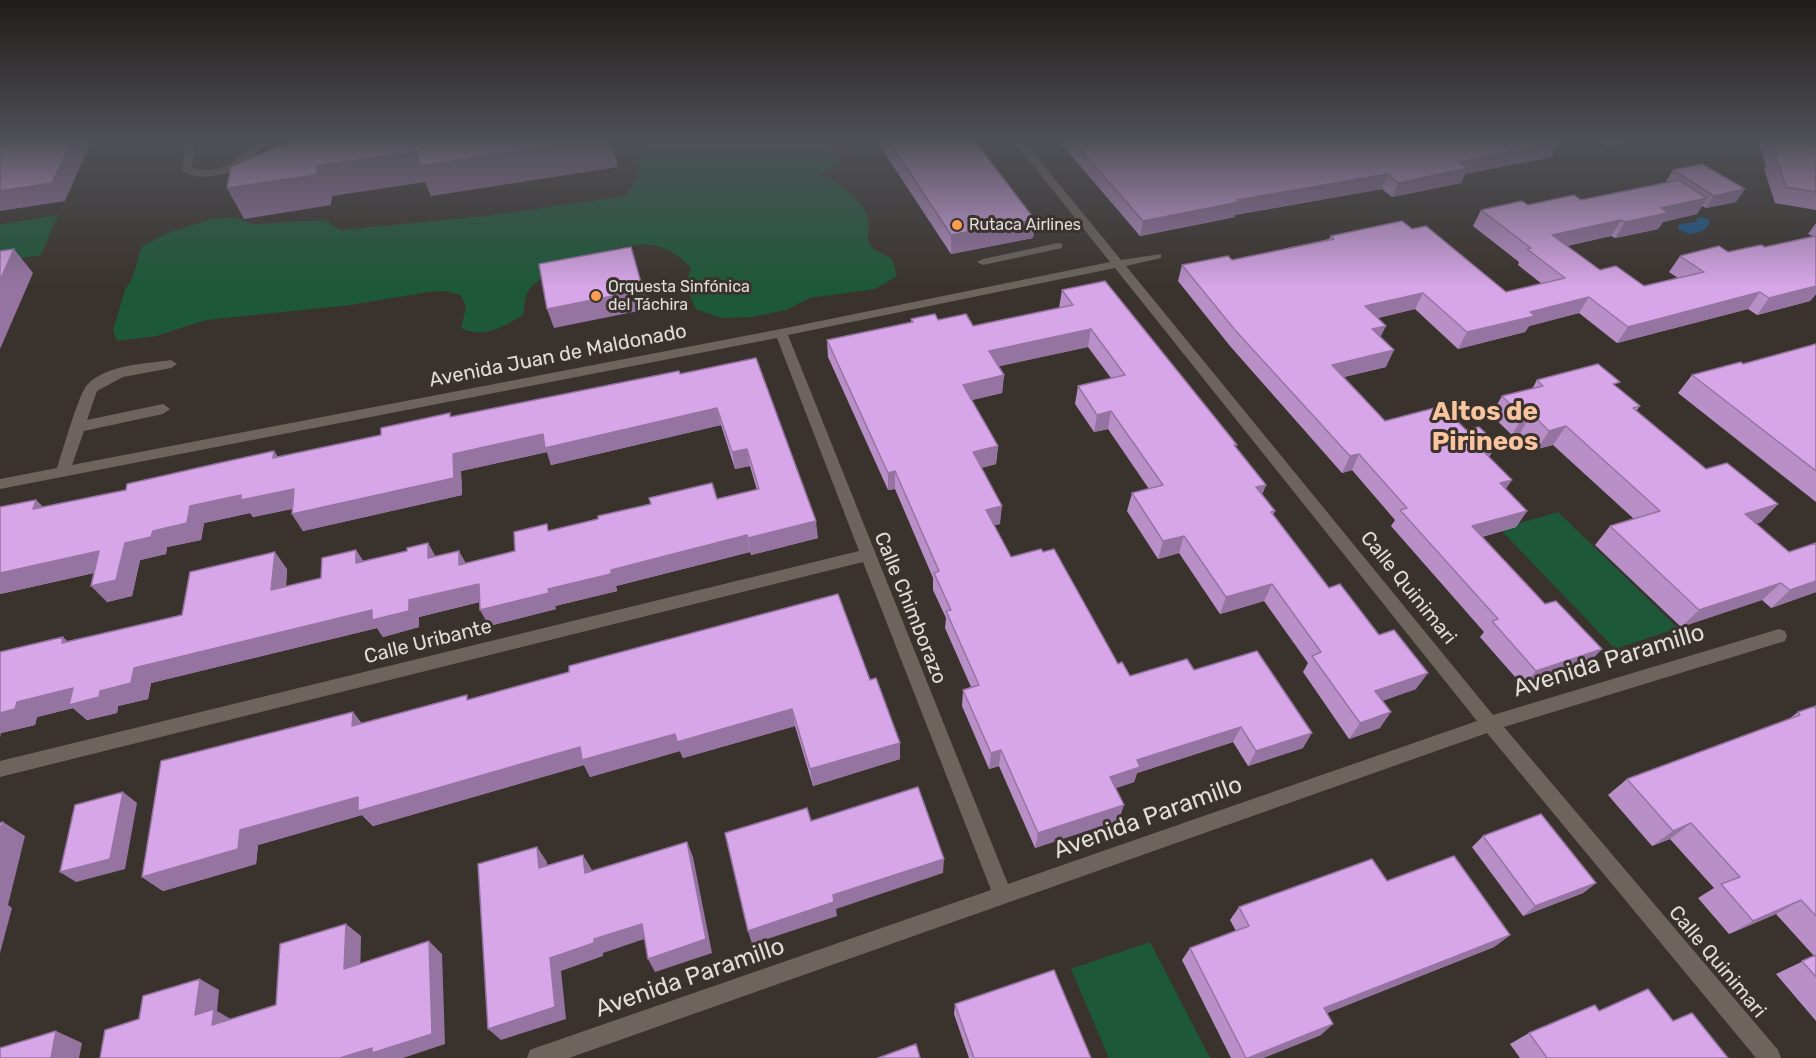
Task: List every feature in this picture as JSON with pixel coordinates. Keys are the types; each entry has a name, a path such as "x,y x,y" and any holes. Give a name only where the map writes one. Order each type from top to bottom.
{"street":[{"name":"Calle Quinimari","path":"1058,189 1490,724 1770,1058"},
{"path":"983,262 1058,246"},
{"name":"Avenida Juan de Maldonado","path":"0,484 780,333 1157,256"},
{"name":"Calle Chimborazo","path":"780,333 1003,896"},
{"path":"63,470 91,389 99,381 114,375 171,364"},
{"path":"78,427 163,409"},
{"name":"Calle Uribante","path":"0,769 866,555"},
{"name":"Avenida Paramillo","path":"538,1058 1490,724 1779,636"}],"green space":[{"path":"629,189 846,189 858,200 867,216 870,244 892,259 897,276 875,289 810,298 786,310 751,317 720,318 696,309 685,286 691,268 683,260 664,248 639,245 622,247 582,258 546,276 533,286 526,296 523,315 508,324 485,332 461,328 466,307 461,295 444,291 350,305 206,320 156,336 117,341 113,331 125,290 132,279 142,246 170,232 212,219 233,217 253,224 324,220 341,230 485,216 625,196"},
{"path":"58,215 41,255 0,261 0,224"},
{"path":"1558,512 1678,628 1615,649 1500,529"},
{"path":"1150,942 1210,1058 1109,1058 1071,969"}],"water":[{"path":"1697,218 1708,219 1710,223 1703,231 1689,234 1678,229 1679,224 1697,222"}],"building":[{"path":"921,189 1012,189 1035,220 951,235"},
{"path":"1115,189 1299,189 1237,200 1239,202 1143,221"},
{"path":"1633,189 1694,189 1707,198 1661,208 1668,213 1625,222 1621,220 1552,235 1600,270 1616,266 1644,286 1704,272 1680,256 1719,246 1728,252 1816,236 1816,286 1769,298 1760,292 1628,327 1589,297 1530,312 1535,316 1467,332 1423,293 1365,306 1386,326 1372,329 1394,350 1332,365 1385,421 1442,406 1466,430 1479,427 1497,444 1481,449 1512,480 1500,483 1527,511 1472,526 1545,604 1556,601 1602,649 1536,671 1492,621 1498,619 1400,510 1407,508 1359,454 1350,456 1235,330 1182,265 1228,256 1232,260 1334,239 1331,236 1402,221 1412,229 1426,226 1506,292 1565,278 1527,249 1531,248 1481,210 1522,201 1528,205 1574,195 1581,200"},
{"path":"1704,189 1743,189 1714,196"},
{"path":"631,247 643,290 547,309 539,264"},
{"path":"14,249 0,280 0,251"},
{"path":"1105,281 1237,445 1234,445 1266,485 1256,487 1275,511 1271,512 1329,588 1340,584 1379,635 1394,630 1428,673 1375,691 1391,712 1360,723 1312,656 1321,652 1272,584 1226,597 1184,536 1163,541 1132,493 1163,485 1111,411 1097,415 1078,386 1125,375 1091,329 989,351 1004,375 963,385 998,446 973,452 1002,506 986,510 1011,557 1041,549 1043,552 1054,549 1118,664 1122,662 1130,676 1187,659 1194,670 1257,651 1312,733 1256,751 1241,727 1137,760 1140,767 1110,777 1124,805 1038,833 1001,750 991,753 963,690 979,685 946,611 951,610 934,573 939,571 895,471 888,473 827,340 913,322 911,319 935,314 938,320 966,314 973,326 1073,305 1062,290"},
{"path":"1816,344 1816,471 1692,375 1741,362 1743,364"},
{"path":"756,358 816,521 748,538 747,535 611,570 611,574 548,589 549,593 480,610 479,584 409,600 409,611 372,620 372,610 134,668 131,683 100,691 99,697 69,705 73,688 17,702 15,709 0,713 0,652 63,637 62,643 182,615 190,572 275,552 271,590 321,578 322,558 356,550 356,563 407,551 407,548 428,543 428,558 459,551 459,565 515,551 514,532 547,524 548,531 598,519 598,516 651,504 649,498 712,483 717,499 759,489 747,449 732,452 717,408 545,448 543,434 453,454 454,478 292,514 294,489 241,500 241,495 190,506 187,523 153,531 151,537 125,543 116,580 91,586 99,551 0,573 0,507 36,500 33,509 126,490 127,484 274,451 273,458 381,435 381,428 450,413 450,417 679,371 680,374"},
{"path":"1598,364 1620,382 1613,384 1640,406 1633,408 1706,469 1727,463 1778,504 1745,514 1789,552 1816,543 1816,581 1790,590 1781,583 1699,610 1610,526 1660,511 1566,426 1549,431 1532,414 1523,417 1502,396 1543,386 1537,380"},
{"path":"838,594 870,680 876,678 900,743 810,769 792,709 677,742 675,734 582,760 580,747 358,811 358,797 240,830 238,849 142,877 161,761 353,712 352,726 467,695 467,700 569,672 569,666"},
{"path":"1816,706 1816,916 1801,900 1753,921 1721,884 1740,877 1691,823 1673,831 1627,779 1800,715 1798,712"},
{"path":"918,787 944,859 833,895 834,902 748,931 725,833 807,808 811,821"},
{"path":"123,792 110,859 60,872 75,805"},
{"path":"1541,814 1596,883 1535,906 1483,836"},
{"path":"687,842 706,939 648,959 642,924 594,939 594,943 550,958 555,1007 488,1029 478,864 537,847 539,868 583,855 585,873"},
{"path":"1454,856 1510,935 1324,1008 1333,1024 1246,1058 1190,948 1249,926 1239,907 1372,859 1387,881"},
{"path":"346,924 344,969 429,941 432,1034 372,1053 372,1048 340,1058 100,1058 105,1030 139,1019 143,996 200,979 195,1015 214,1009 212,1025 276,1005 280,944"},
{"path":"1816,955 1816,977 1802,961"},
{"path":"1054,970 1091,1058 974,1058 955,1004"},
{"path":"1648,989 1673,1021 1692,1013 1728,1058 1547,1058 1529,1033 1595,1005 1599,1011"},
{"path":"56,1031 51,1058 0,1058 0,1048"},
{"path":"916,1044 920,1058 878,1058"}],"place":[{"name":"Rutaca Airlines","path":"957,225"},
{"name":"Orquesta Sinfónica del Táchira","path":"596,296"}],"district":[{"name":"Altos de Pirineos","path":"1485,427"}]}
